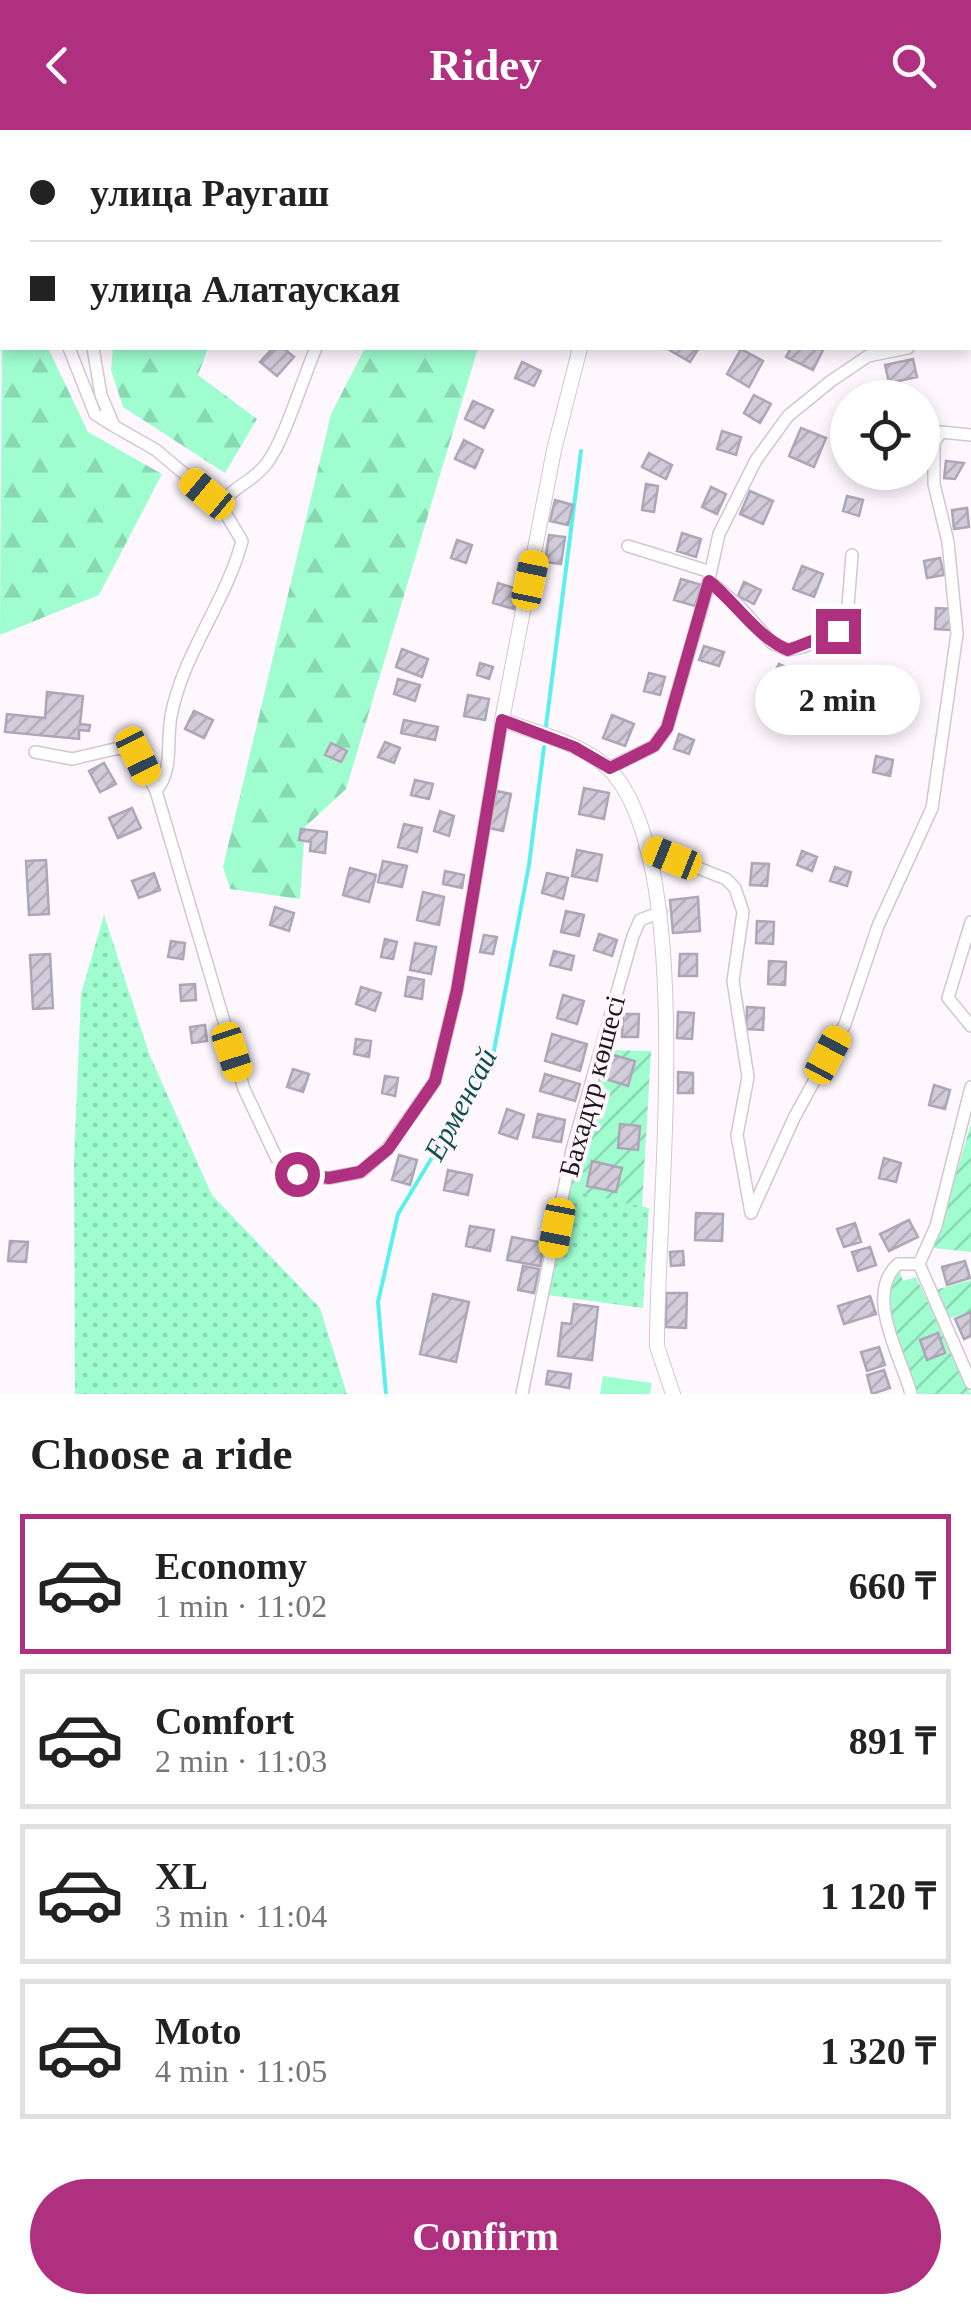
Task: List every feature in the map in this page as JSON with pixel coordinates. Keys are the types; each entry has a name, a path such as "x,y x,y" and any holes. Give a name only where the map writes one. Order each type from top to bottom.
{"street":[{"path":"69,350 95,414 156,450 220,504 242,541 234,572 205,620 187,669 171,716 167,778 156,792"},
{"path":"93,350 101,395 114,426"},
{"path":"220,504 252,479 280,444 284,423 315,350"},
{"path":"36,752 72,758 119,748 138,756 156,792 244,1088 277,1159 297,1174 329,1178 360,1172 388,1149 435,1081 457,990 502,720 554,450 579,350"},
{"path":"502,720 574,747 610,768 654,746 667,728 732,502 788,416 868,356 896,350"},
{"path":"645,847 726,879 735,888 743,912 733,981 748,1077 737,1135 751,1213 794,1118 845,1024 878,926 932,808 957,634 948,542 934,484 934,443 941,432 971,435"},
{"path":"628,546 710,577 772,643 788,650 838,631 846,618 852,555"},
{"name":"Бахадүр көшесі","path":"610,768 630,796 660,912 666,1018 657,1346 674,1394"},
{"name":"Бахадүр көшесі","path":"522,1394 572,1150 632,936 640,920 660,912"},
{"path":"971,922 948,998 971,1026"},
{"path":"971,1087 936,1226 919,1264 971,1382"},
{"path":"911,1394 885,1317 885,1289 888,1273 898,1264 919,1264"}],"green space":[{"path":"2,350 49,350 88,432 162,474 99,595 0,635"},
{"path":"113,350 207,350 198,375 257,419 225,473 123,407 111,370"},
{"path":"364,350 477,350 346,789 305,827 300,899 230,889 223,867 331,414"},
{"path":"104,915 150,1056 212,1195 320,1308 347,1394 75,1394 74,1162 81,994"},
{"path":"606,1050 651,1051 642,1207 568,1189"},
{"path":"971,1124 971,1252 934,1248"},
{"path":"568,1189 649,1208 643,1308 547,1295"},
{"path":"899,1269 903,1281 916,1277 971,1394 918,1394 891,1315 890,1300"},
{"path":"971,1280 971,1312 947,1319 935,1290"},
{"path":"603,1376 652,1383 650,1394 600,1394"}],"building":[{"path":"271,350 285,350 294,357 277,376 260,362"},
{"path":"669,350 698,350 690,362"},
{"path":"740,350 763,361 749,387 727,374"},
{"path":"790,350 823,350 813,370 786,357"},
{"path":"913,359 917,377 888,380 885,365"},
{"path":"522,362 541,371 534,386 515,378"},
{"path":"754,395 771,404 760,423 744,413"},
{"path":"473,401 493,410 484,428 465,419"},
{"path":"801,428 826,438 814,467 789,456"},
{"path":"722,431 741,437 736,455 717,449"},
{"path":"464,440 483,450 475,468 455,459"},
{"path":"649,453 672,465 666,479 642,467"},
{"path":"946,461 964,463 955,479 944,478"},
{"path":"646,484 658,486 654,512 642,510"},
{"path":"711,487 726,494 717,514 702,507"},
{"path":"750,491 773,501 763,524 740,514"},
{"path":"847,496 863,500 859,516 843,511"},
{"path":"555,500 573,505 568,525 550,521"},
{"path":"967,508 969,527 954,529 952,510"},
{"path":"682,533 701,539 696,557 677,551"},
{"path":"549,535 565,537 561,564 545,562"},
{"path":"457,540 472,545 466,563 451,558"},
{"path":"940,558 944,575 927,578 924,561"},
{"path":"802,566 823,574 814,597 793,589"},
{"path":"681,579 702,585 695,606 674,600"},
{"path":"744,582 761,590 754,604 738,596"},
{"path":"498,583 520,590 514,609 493,603"},
{"path":"936,608 952,609 951,630 935,629"},
{"path":"704,646 724,652 719,666 699,660"},
{"path":"402,649 428,659 422,677 396,667"},
{"path":"480,663 493,667 489,679 477,675"},
{"path":"779,664 792,670 782,690 769,684"},
{"path":"649,673 665,677 660,695 644,691"},
{"path":"398,679 420,685 415,701 394,694"},
{"path":"47,692 83,696 80,724 90,725 89,731 79,730 79,739 5,732 7,714 45,718"},
{"path":"468,695 489,699 485,720 464,716"},
{"path":"194,711 213,720 204,738 185,729"},
{"path":"612,715 634,724 625,746 603,738"},
{"path":"404,720 438,727 435,740 401,733"},
{"path":"679,734 694,740 689,754 674,749"},
{"path":"385,742 400,748 394,763 378,757"},
{"path":"331,743 347,751 341,762 325,755"},
{"path":"876,756 893,760 890,776 873,772"},
{"path":"104,763 116,784 100,792 89,771"},
{"path":"415,780 433,784 429,799 411,795"},
{"path":"584,788 609,793 604,819 579,814"},
{"path":"497,791 511,794 503,831 489,828"},
{"path":"132,808 141,828 118,838 109,818"},
{"path":"440,811 454,816 449,836 434,831"},
{"path":"404,824 422,828 417,852 398,847"},
{"path":"301,829 327,832 325,853 310,851 311,842 299,840"},
{"path":"577,850 602,855 597,881 572,876"},
{"path":"802,851 817,857 812,871 797,865"},
{"path":"46,860 49,914 29,915 26,861"},
{"path":"383,861 407,866 402,887 378,882"},
{"path":"752,863 769,864 767,886 750,885"},
{"path":"835,867 851,872 847,886 830,881"},
{"path":"350,868 376,875 369,902 343,895"},
{"path":"445,871 464,875 462,888 443,884"},
{"path":"154,873 160,890 139,898 132,881"},
{"path":"547,873 568,878 563,899 542,893"},
{"path":"423,892 444,897 439,925 417,920"},
{"path":"698,897 700,931 673,933 670,900"},
{"path":"275,907 294,913 289,931 270,925"},
{"path":"566,911 584,915 579,936 561,932"},
{"path":"757,921 774,922 773,944 756,943"},
{"path":"599,934 617,940 612,956 594,950"},
{"path":"484,935 497,937 493,954 480,952"},
{"path":"385,939 397,942 393,959 381,957"},
{"path":"171,941 185,943 183,959 168,957"},
{"path":"415,943 436,947 431,974 410,970"},
{"path":"554,951 574,956 571,970 550,965"},
{"path":"50,954 53,1008 33,1009 30,955"},
{"path":"680,954 697,954 697,976 679,976"},
{"path":"769,961 786,962 785,985 768,984"},
{"path":"408,977 424,980 422,999 405,996"},
{"path":"195,984 196,1000 181,1001 180,985"},
{"path":"361,987 381,993 375,1011 356,1004"},
{"path":"563,995 584,1001 577,1024 557,1018"},
{"path":"747,1007 764,1008 763,1030 746,1029"},
{"path":"678,1012 694,1013 692,1039 677,1038"},
{"path":"623,1014 639,1014 638,1037 622,1037"},
{"path":"205,1025 207,1041 192,1043 190,1027"},
{"path":"552,1034 587,1044 580,1071 545,1061"},
{"path":"356,1039 371,1041 369,1057 354,1054"},
{"path":"613,1055 635,1061 628,1086 605,1079"},
{"path":"293,1069 309,1074 303,1092 287,1087"},
{"path":"678,1072 693,1073 693,1093 678,1093"},
{"path":"545,1074 580,1084 575,1101 540,1091"},
{"path":"385,1076 398,1078 395,1096 382,1093"},
{"path":"934,1085 950,1090 945,1109 929,1105"},
{"path":"507,1109 524,1115 517,1139 499,1133"},
{"path":"538,1114 565,1120 561,1142 533,1137"},
{"path":"620,1124 640,1126 638,1150 618,1148"},
{"path":"399,1155 417,1160 410,1185 392,1180"},
{"path":"884,1158 901,1163 896,1182 879,1178"},
{"path":"592,1161 622,1168 616,1192 587,1186"},
{"path":"448,1170 472,1175 468,1195 444,1190"},
{"path":"696,1213 723,1214 722,1241 695,1240"},
{"path":"909,1220 918,1237 889,1251 880,1234"},
{"path":"855,1223 861,1242 844,1247 837,1229"},
{"path":"470,1226 494,1230 490,1251 466,1246"},
{"path":"512,1237 544,1243 540,1266 507,1260"},
{"path":"10,1241 28,1242 26,1262 8,1261"},
{"path":"870,1247 876,1265 858,1271 852,1252"},
{"path":"683,1251 684,1265 671,1266 670,1252"},
{"path":"965,1261 970,1278 947,1285 942,1267"},
{"path":"523,1266 539,1269 534,1293 518,1290"},
{"path":"666,1293 687,1293 686,1328 666,1327"},
{"path":"433,1294 469,1302 456,1362 420,1354"},
{"path":"870,1296 876,1314 844,1324 838,1306"},
{"path":"574,1304 598,1307 592,1360 558,1356 562,1323 571,1324"},
{"path":"971,1312 971,1336 964,1339 955,1319"},
{"path":"938,1333 945,1353 927,1360 920,1340"},
{"path":"879,1347 885,1365 867,1371 861,1352"},
{"path":"884,1370 890,1388 872,1394 867,1375"},
{"path":"548,1371 571,1374 569,1388 546,1384"}],"waterway":[{"name":"Ерменсай","path":"546,726 581,451"},
{"name":"Ерменсай","path":"386,1394 378,1302 398,1214 493,1056 529,865 544,747"}],"route":[{"path":"297,1174 329,1178 360,1172 388,1149 435,1081 457,990 502,720 574,747 610,768 654,746 667,728 709,581 739,606 772,643 788,650 820,642 838,631"}]}
